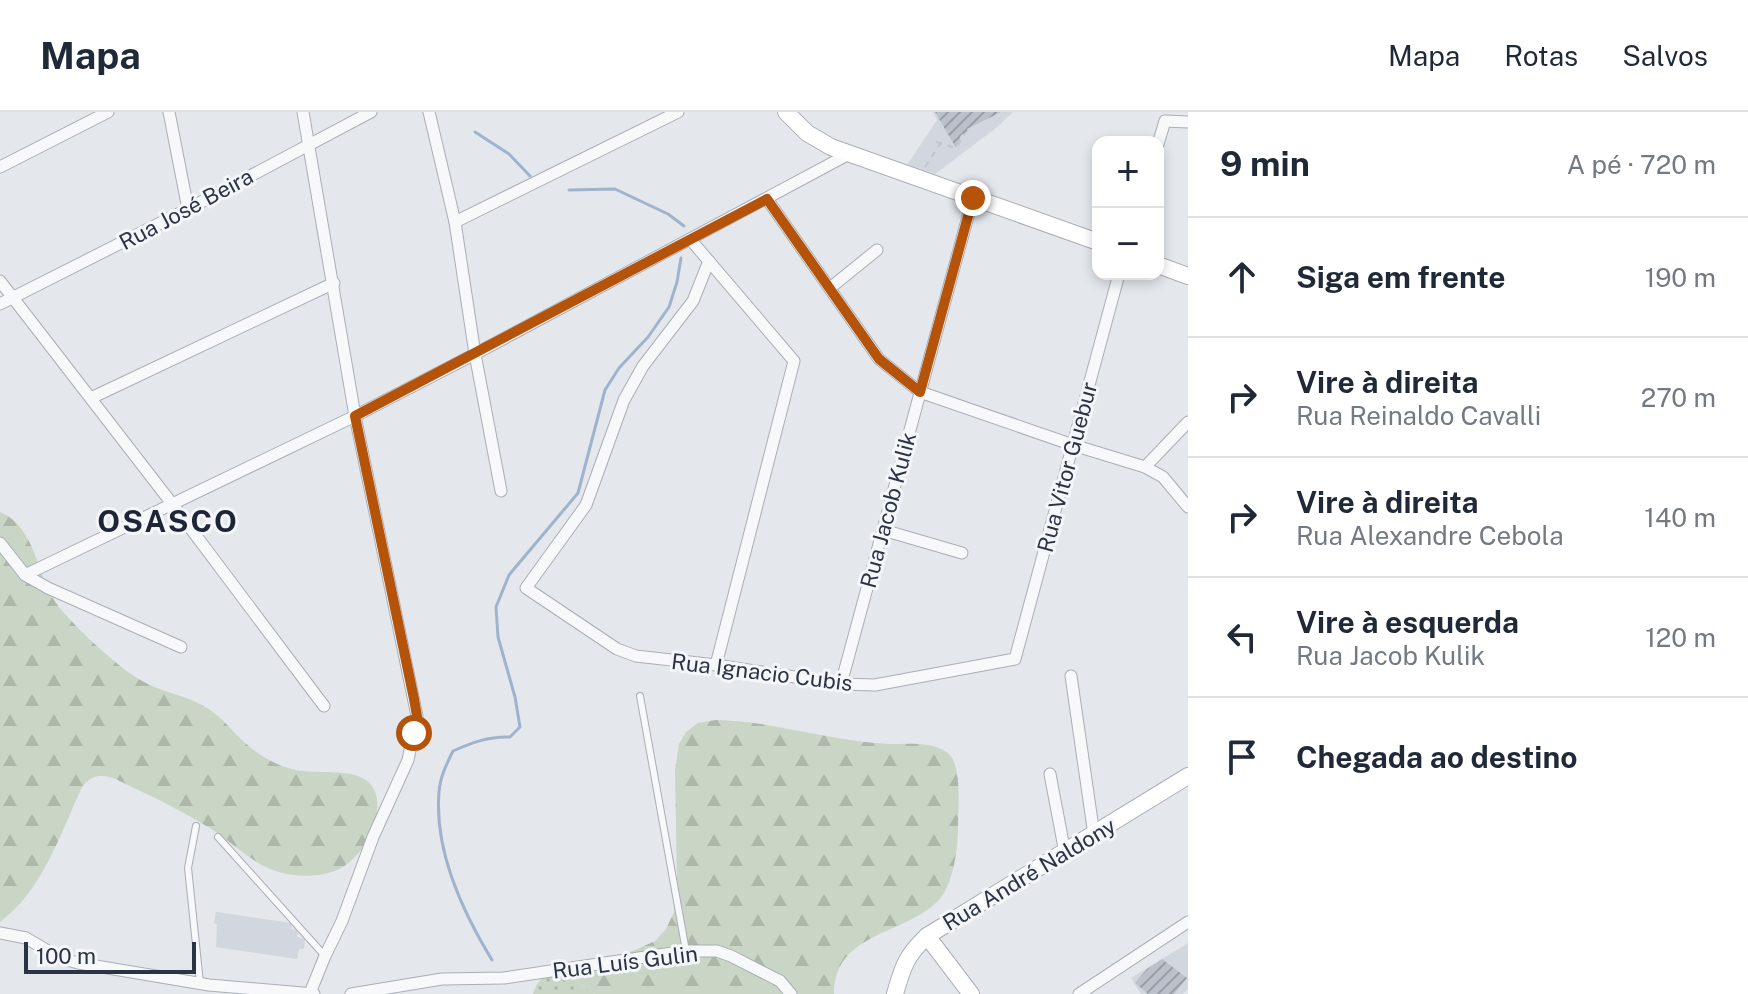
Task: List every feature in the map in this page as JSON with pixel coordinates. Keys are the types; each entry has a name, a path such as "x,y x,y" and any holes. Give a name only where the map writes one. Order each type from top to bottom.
{"main road":[{"path":"786,112 807,133 831,147 1092,240"},
{"path":"1164,267 1188,276"},
{"name":"Rua André Naldony","path":"895,994 911,952 927,936 1188,776"},
{"path":"927,936 971,994"}],"street":[{"path":"0,167 108,112"},
{"path":"169,112 188,209"},
{"path":"303,112 355,416 417,716 408,760 373,837 342,921 310,993"},
{"name":"Rua José Beira","path":"0,304 371,112"},
{"path":"429,112 455,222 475,354 501,491"},
{"path":"455,222 678,112"},
{"path":"1160,136 1165,121 1188,122"},
{"path":"25,575 355,416 849,154"},
{"name":"Rua Jacob Kulik","path":"841,684 973,198"},
{"path":"767,199 879,359 920,392 1145,467 1163,477 1188,507"},
{"path":"690,239 794,361 716,665"},
{"path":"830,288 877,250"},
{"name":"Rua Ignacio Cubis","path":"709,261 693,301 643,366 624,400 586,505 526,588 617,649 636,656 841,684 875,685 1015,659"},
{"name":"Rua Vitor Guebur","path":"1015,659 1117,280"},
{"path":"0,281 324,706"},
{"path":"91,398 334,283"},
{"path":"1145,467 1188,422"},
{"path":"883,530 962,553"},
{"path":"0,543 25,575 181,647"},
{"path":"1071,676 1094,835"},
{"path":"1050,774 1065,853"},
{"path":"1079,994 1188,922"},
{"path":"0,933 26,938 60,958 78,963 206,987 317,994"},
{"name":"Rua Luís Gulin","path":"351,994 442,979 504,978 686,951 717,951 731,956 780,981 791,994"}],"lane":[{"path":"640,696 686,951"},
{"path":"196,826 188,868 206,987"},
{"path":"218,837 325,956"}],"path":[{"path":"936,142 955,148 965,134"},
{"path":"919,179 942,142"}],"shaded area":[{"path":"933,112 1013,112 935,174 907,165 937,120"},
{"path":"216,912 292,923 291,929 298,930 297,937 305,939 304,949 299,949 297,959 216,947"},
{"path":"1188,943 1188,989 1183,994 1141,994 1131,978"}],"green space":[{"path":"0,512 22,529 59,607 88,638 124,669 146,683 207,708 249,746 274,763 296,770 351,774 372,785 377,796 376,820 358,854 347,864 325,874 299,876 283,873 256,862 216,832 166,804 115,779 96,776 82,787 39,878 15,909 0,922"},
{"path":"716,720 760,724 847,740 922,744 937,747 950,755 954,761 958,790 957,846 947,887 937,902 923,913 873,938 845,959 837,974 834,994 595,994 563,969 633,951 655,941 666,929 674,912 677,881 675,771 679,744 686,732 698,723"},
{"path":"563,969 595,994 533,994 541,980"}],"building":[{"path":"935,112 1001,112 967,129 956,148"},
{"path":"1162,959 1187,978 1174,994 1148,994 1135,983 1147,969"}],"waterway":[{"path":"475,132 509,154 530,176"},
{"path":"569,190 615,189 668,214 684,226"},
{"path":"492,960 452,880 441,836 441,781 453,751 480,741 510,737 520,727 498,637 496,607 509,575 578,493 605,390 669,307 681,258"}],"district":[{"name":"OSASCO","path":"168,522"}],"route":[{"path":"414,733 417,716 414,699 355,416 767,199 879,359 920,392 973,198"}]}
